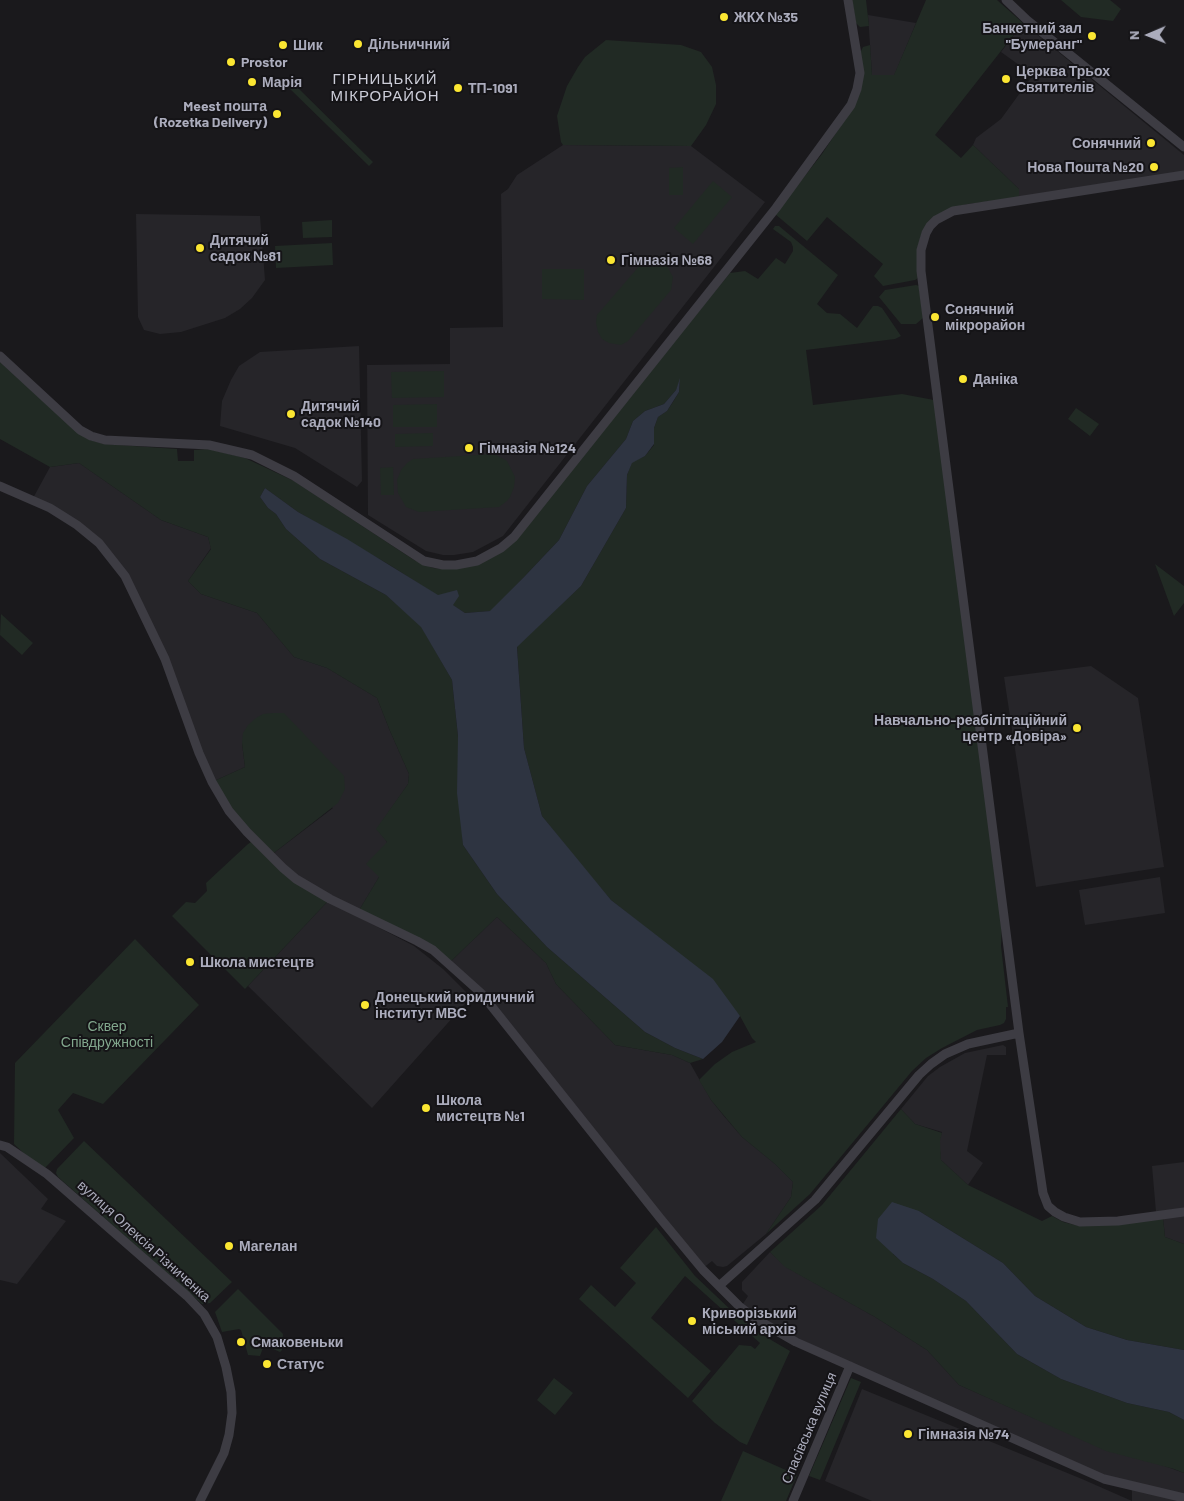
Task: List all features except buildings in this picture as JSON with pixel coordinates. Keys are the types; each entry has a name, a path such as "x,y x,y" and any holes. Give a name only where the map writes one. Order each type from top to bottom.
{"street":[{"path":"0,356 80,430 91,436 105,440 209,445 252,455 294,476 424,561 443,565 456,565 477,561 502,548 514,537 781,202 851,105 860,73 848,0"},
{"path":"1006,0 1027,20 1184,147"},
{"path":"1184,175 953,211 936,220 930,226 921,250 922,276 1019,1033 1040,1178 1048,1206 1064,1217 1088,1222 1118,1221 1184,1212"},
{"path":"0,486 50,508 77,524 99,543 120,568 144,613 165,659 199,753 212,782 229,811 246,832 296,879 330,899 433,950 481,993 702,1269 756,1319 796,1342 1104,1479 1184,1498"},
{"path":"719,1286 815,1200 919,1075 931,1064 945,1054 968,1044 1019,1033"},
{"name":"вулиця Олексія Різниченка","path":"0,1145 7,1147 47,1174 187,1296 204,1314 213,1329 217,1337 232,1392 232,1413 224,1453 200,1501"},
{"name":"Спасівська вулиця","path":"793,1501 850,1366"}],"shaded area":[{"path":"868,15 916,23 894,76 872,75"},
{"path":"1023,23 1184,155 1184,173 1019,198 1019,189 973,145 976,138 1001,119 1033,75 1001,52"},
{"path":"563,145 691,146 765,202 503,536 473,552 443,555 426,551 368,515 367,365 450,364 450,328 503,327 501,194 508,189 517,175"},
{"name":"Дитячий садок №81","path":"136,214 260,216 265,280 252,298 240,309 225,318 181,332 160,334 144,330 138,317"},
{"name":"Дитячий садок №140","path":"359,346 362,481 357,487 295,448 220,426 222,401 231,380 239,366 260,352"},
{"path":"79,463 161,520 208,537 211,548 188,581 201,594 257,613 294,657 327,668 377,698 409,774 408,784 377,829 387,842 379,877 358,912 336,902 270,856 333,808 242,743 245,767 212,782 144,613 99,543 32,500 50,467"},
{"path":"1091,666 1138,698 1164,867 1036,887 1004,677"},
{"path":"1160,877 1165,913 1085,925 1079,890"},
{"name":"Донецький юридичний інститут МВС","path":"328,901 414,946 443,969 471,997 372,1108 248,986"},
{"path":"497,917 546,963 556,984 615,1045 672,1055 690,1063 711,1100 742,1137 775,1164 793,1182 791,1197 766,1234 727,1266 717,1266 712,1261 702,1269 481,993 449,963"},
{"path":"1003,1045 1006,1047 1006,1055 987,1055 967,1151 983,1163 968,1185 941,1160 939,1141 942,1132 915,1124 901,1109 928,1076 940,1067 965,1053"},
{"path":"0,1153 48,1199 41,1209 66,1221 17,1284 0,1280"},
{"path":"1184,1162 1184,1208 1156,1212 1152,1166"},
{"path":"1184,1215 1184,1244 1165,1237 1163,1218"},
{"path":"770,1252 786,1267 875,1317 927,1350 959,1385 1036,1419 1184,1473 1184,1501 1132,1501 1132,1486 1104,1479 850,1366 741,1307 748,1296 742,1290 742,1282"},
{"name":"Гімназія №74","path":"862,1389 1132,1501 872,1501 825,1481"}],"green space":[{"path":"852,0 866,0 869,26 860,27 856,23"},
{"path":"926,0 997,0 1023,23 935,135 961,158 973,145 1019,189 1019,198 951,208 922,232 917,250 918,278 883,286 874,276 883,264 827,217 807,241 775,214 822,154 854,106 863,47 870,45 872,75 894,75"},
{"path":"1061,0 1110,0 1121,9 1113,21 1081,17"},
{"path":"606,40 681,45 701,52 712,67 716,85 716,104 706,125 691,146 563,145 557,116 567,86 585,57"},
{"path":"293,83 373,162 369,166 288,87"},
{"path":"683,167 683,195 669,195 669,168"},
{"path":"713,181 732,197 693,244 674,228"},
{"path":"332,220 332,237 303,238 302,222"},
{"path":"775,226 779,226 838,275 817,304 827,313 840,314 857,328 873,306 878,306 882,308 901,336 895,339 806,350 813,405 902,394 934,400 1002,923 1001,946 1008,1007 1006,1007 1004,1023 977,1030 942,1048 926,1058 912,1071 810,1194 766,1234 791,1197 793,1182 775,1164 742,1137 711,1100 699,1080 715,1064 732,1052 756,1042 740,1016 656,936 611,900 542,816 524,748 517,646 581,586 626,508 627,475 632,462 645,456 654,445 654,428 658,417 667,411 679,392 680,380 676,390 664,404 645,411 633,421 626,439 587,486 559,540 491,611 465,613 388,564 298,512 265,488 260,497 268,508 276,514 286,529 320,559 386,595 421,626 452,680 458,736 463,845 497,894 547,947 645,1032 675,1048 703,1059 690,1063 672,1055 615,1045 556,984 546,963 497,917 449,963 358,912 379,877 366,864 387,842 376,829 408,784 409,774 377,698 327,668 294,657 257,613 201,594 188,581 211,549 208,537 161,520 79,463 50,467 0,439 0,362 78,433 90,440 104,444 177,449 178,461 194,461 194,450 209,449 245,458 294,481 414,560 433,568 443,569 503,551 730,273 745,271 758,279 776,258 785,264 793,251 793,247 791,242 773,229"},
{"path":"332,243 333,265 276,268 275,246"},
{"path":"649,260 660,261 667,266 673,277 671,290 628,341 621,345 609,343 602,339 598,332 597,315 641,264"},
{"path":"542,269 584,269 584,300 542,299"},
{"path":"919,286 923,318 916,324 901,324 879,297 885,290"},
{"path":"444,371 444,397 392,398 391,372"},
{"path":"437,404 437,427 393,427 393,405"},
{"path":"1076,408 1099,424 1090,436 1068,419"},
{"path":"433,433 433,446 395,447 395,434"},
{"path":"494,454 507,461 515,477 510,497 499,507 419,512 406,507 398,493 397,480 401,470 413,459"},
{"path":"393,467 394,495 381,495 380,468"},
{"path":"1155,564 1184,586 1184,603 1174,616"},
{"path":"1,614 33,643 22,655 0,635"},
{"path":"284,713 344,776 345,789 338,803 270,856 247,832 212,782 245,767 242,743 243,733 256,718 263,714"},
{"path":"251,842 328,901 245,989 172,916 186,902 195,903 207,891 206,883"},
{"name":"Сквер Співдружності","path":"135,939 199,1005 103,1104 73,1093 58,1110 74,1138 42,1171 14,1144 15,1063"},
{"path":"901,1109 915,1124 942,1133 940,1141 941,1160 968,1185 1042,1221 1052,1216 1063,1222 1079,1226 1094,1226 1163,1218 1165,1237 1184,1244 1184,1350 1127,1340 1086,1327 1035,1296 1003,1263 919,1211 893,1254 903,1263 933,1279 966,1301 1017,1354 1061,1379 1127,1403 1169,1412 1184,1420 1184,1473 1106,1451 959,1385 927,1350 875,1317 785,1267 770,1252 822,1205"},
{"path":"84,1141 232,1282 210,1303 202,1304 58,1177 57,1169"},
{"path":"656,1227 695,1276 749,1325 745,1330 685,1276 651,1318 711,1371 688,1398 579,1299 591,1285 615,1307 636,1283 620,1268"},
{"path":"238,1289 283,1334 282,1350 280,1352 264,1345 260,1356 248,1355 241,1330 222,1332 215,1312"},
{"path":"754,1330 790,1351 747,1445 715,1423 692,1401 739,1345 751,1346 755,1349 760,1343 751,1335"},
{"path":"554,1378 573,1393 555,1415 537,1400"},
{"path":"851,1378 861,1382 820,1480 809,1476"},
{"path":"743,1451 797,1475 786,1501 721,1501"}],"water":[{"path":"680,378 679,392 667,411 658,417 654,428 654,444 645,456 632,463 627,475 626,508 581,586 517,647 524,748 542,816 611,900 713,979 740,1016 722,1042 703,1059 675,1048 645,1032 547,947 497,894 463,845 457,793 458,736 452,680 421,627 386,595 320,559 286,529 276,514 268,508 260,497 265,488 298,512 347,539 438,595 457,590 459,596 453,605 465,613 490,611 559,540 587,486 626,439 633,421 645,411 664,404 676,390"},
{"path":"892,1202 919,1211 1003,1263 1035,1296 1086,1327 1127,1340 1184,1350 1184,1420 1169,1412 1127,1403 1061,1379 1017,1354 966,1301 933,1279 903,1263 876,1238 878,1219"}],"place":[{"name":"ЖКХ №35","path":"724,17"},
{"name":"Банкетний зал \"Бумеранг\"","path":"1092,36"},
{"name":"Дільничний","path":"358,44"},
{"name":"Шик","path":"283,45"},
{"name":"Prostor","path":"231,62"},
{"name":"Церква Трьох Святителів","path":"1006,79"},
{"name":"Марія","path":"252,82"},
{"name":"ТП-1091","path":"458,88"},
{"name":"Meest пошта (Rozetka Delivery)","path":"277,114"},
{"name":"Сонячний","path":"1151,143"},
{"name":"Нова Пошта №20","path":"1154,167"},
{"name":"Дитячий садок №81","path":"200,248"},
{"name":"Гімназія №68","path":"611,260"},
{"name":"Сонячний мікрорайон","path":"935,317"},
{"name":"Даніка","path":"963,379"},
{"name":"Дитячий садок №140","path":"291,414"},
{"name":"Гімназія №124","path":"469,448"},
{"name":"Навчально-реабілітаційний центр «Довіра»","path":"1077,728"},
{"name":"Школа мистецтв","path":"190,962"},
{"name":"Донецький юридичний інститут МВС","path":"365,1005"},
{"name":"Школа мистецтв №1","path":"426,1108"},
{"name":"Магелан","path":"229,1246"},
{"name":"Криворізький міський архів","path":"692,1321"},
{"name":"Смаковеньки","path":"241,1342"},
{"name":"Статус","path":"267,1364"},
{"name":"Гімназія №74","path":"908,1434"}],"district":[{"name":"ГІРНИЦЬКИЙ МІКРОРАЙОН","path":"385,88"}]}
